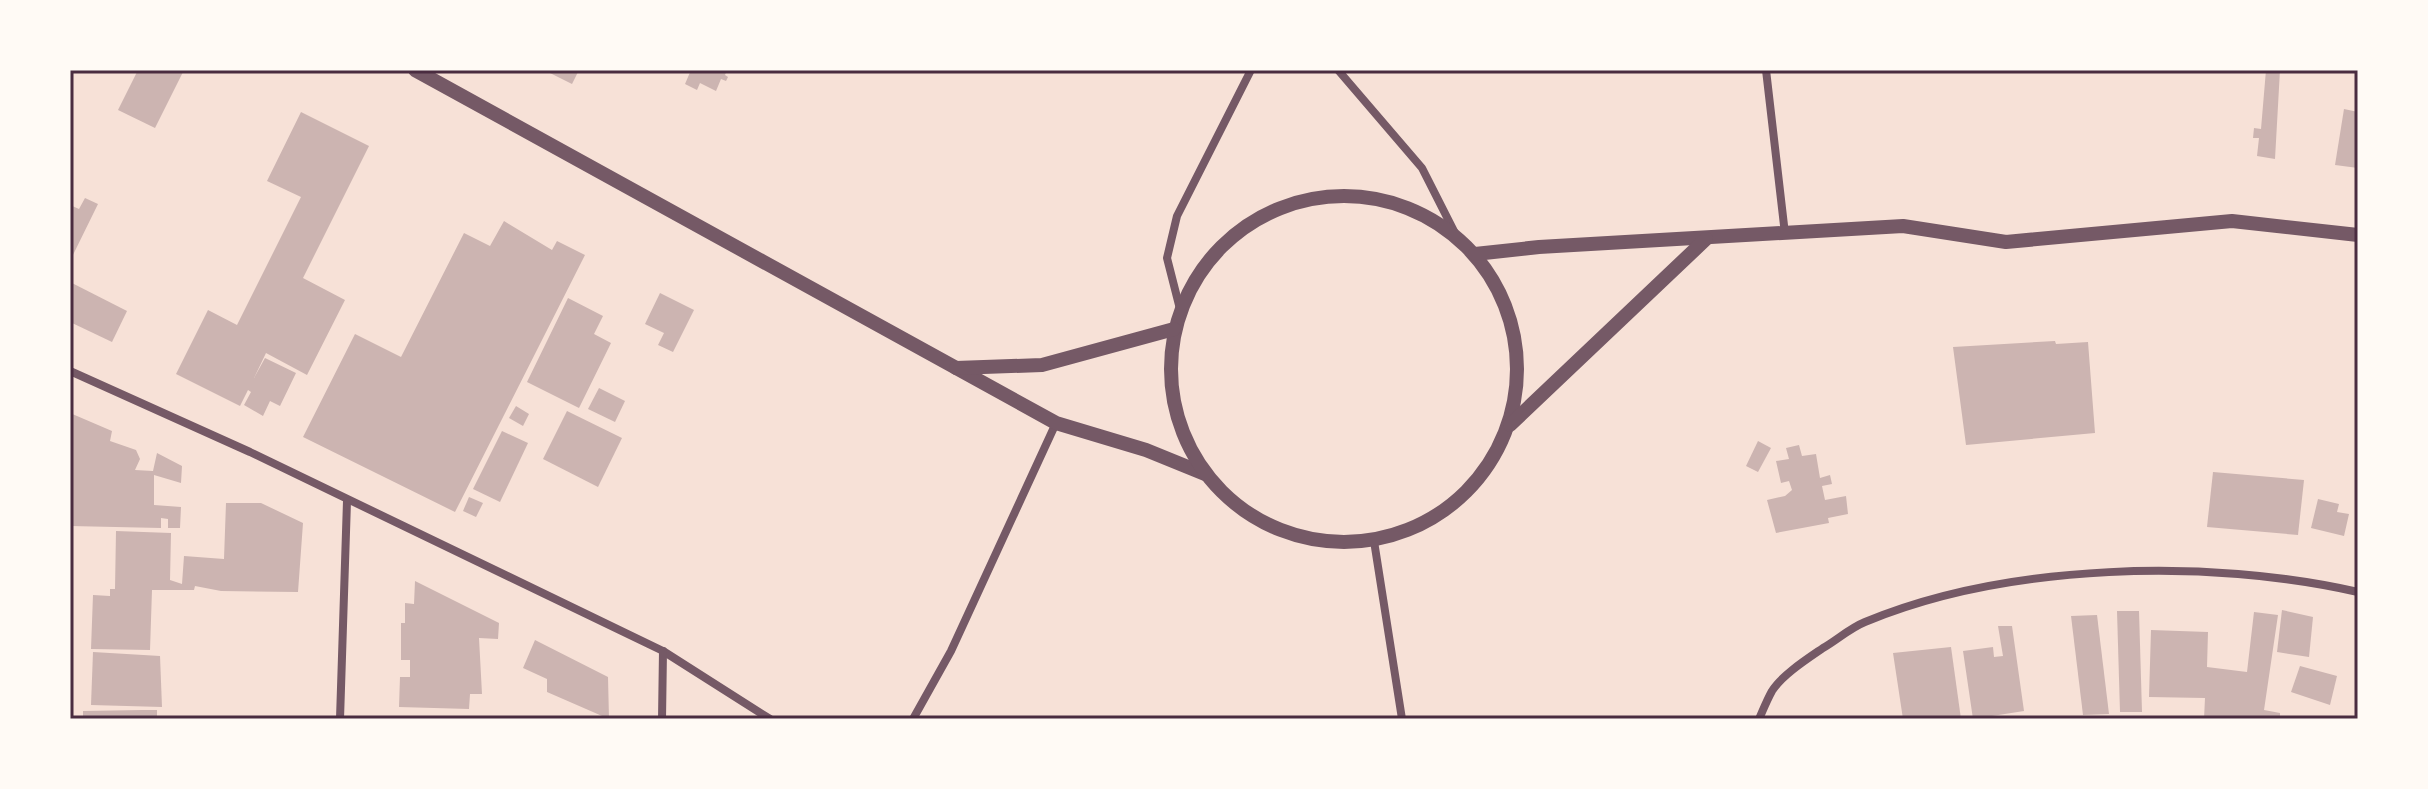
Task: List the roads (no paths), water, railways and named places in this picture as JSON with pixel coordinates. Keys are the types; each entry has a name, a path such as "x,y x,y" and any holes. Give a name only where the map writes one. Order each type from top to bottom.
{"street":[{"path":"415,70 1056,423 1146,450 1206,474"},
{"path":"1180,309 1167,258 1177,216 1251,70"},
{"path":"1338,70 1422,168 1457,237"},
{"path":"1766,70 1785,234"},
{"path":"1355,195 1409,208 1457,237 1475,254 1496,284 1506,306 1518,353 1518,389 1509,425 1489,467 1458,502 1418,527 1374,541 1326,542 1280,531 1239,508 1206,474 1186,441 1174,405 1170,367 1174,329 1180,309 1207,260 1249,223 1299,200 1355,195"},
{"path":"1475,254 1539,247 1903,226 2006,242 2232,221 2358,235"},
{"path":"1509,425 1706,239"},
{"path":"954,368 1042,365 1174,329"},
{"path":"70,371 250,452 663,651 770,719"},
{"path":"913,719 951,651 1056,423"},
{"path":"340,719 347,501"},
{"path":"1374,541 1402,719"},
{"path":"1759,719 1773,689 1813,655 1862,623 1940,596 2043,576 2190,572 2316,582 2358,592"},
{"path":"662,719 663,651"}]}
